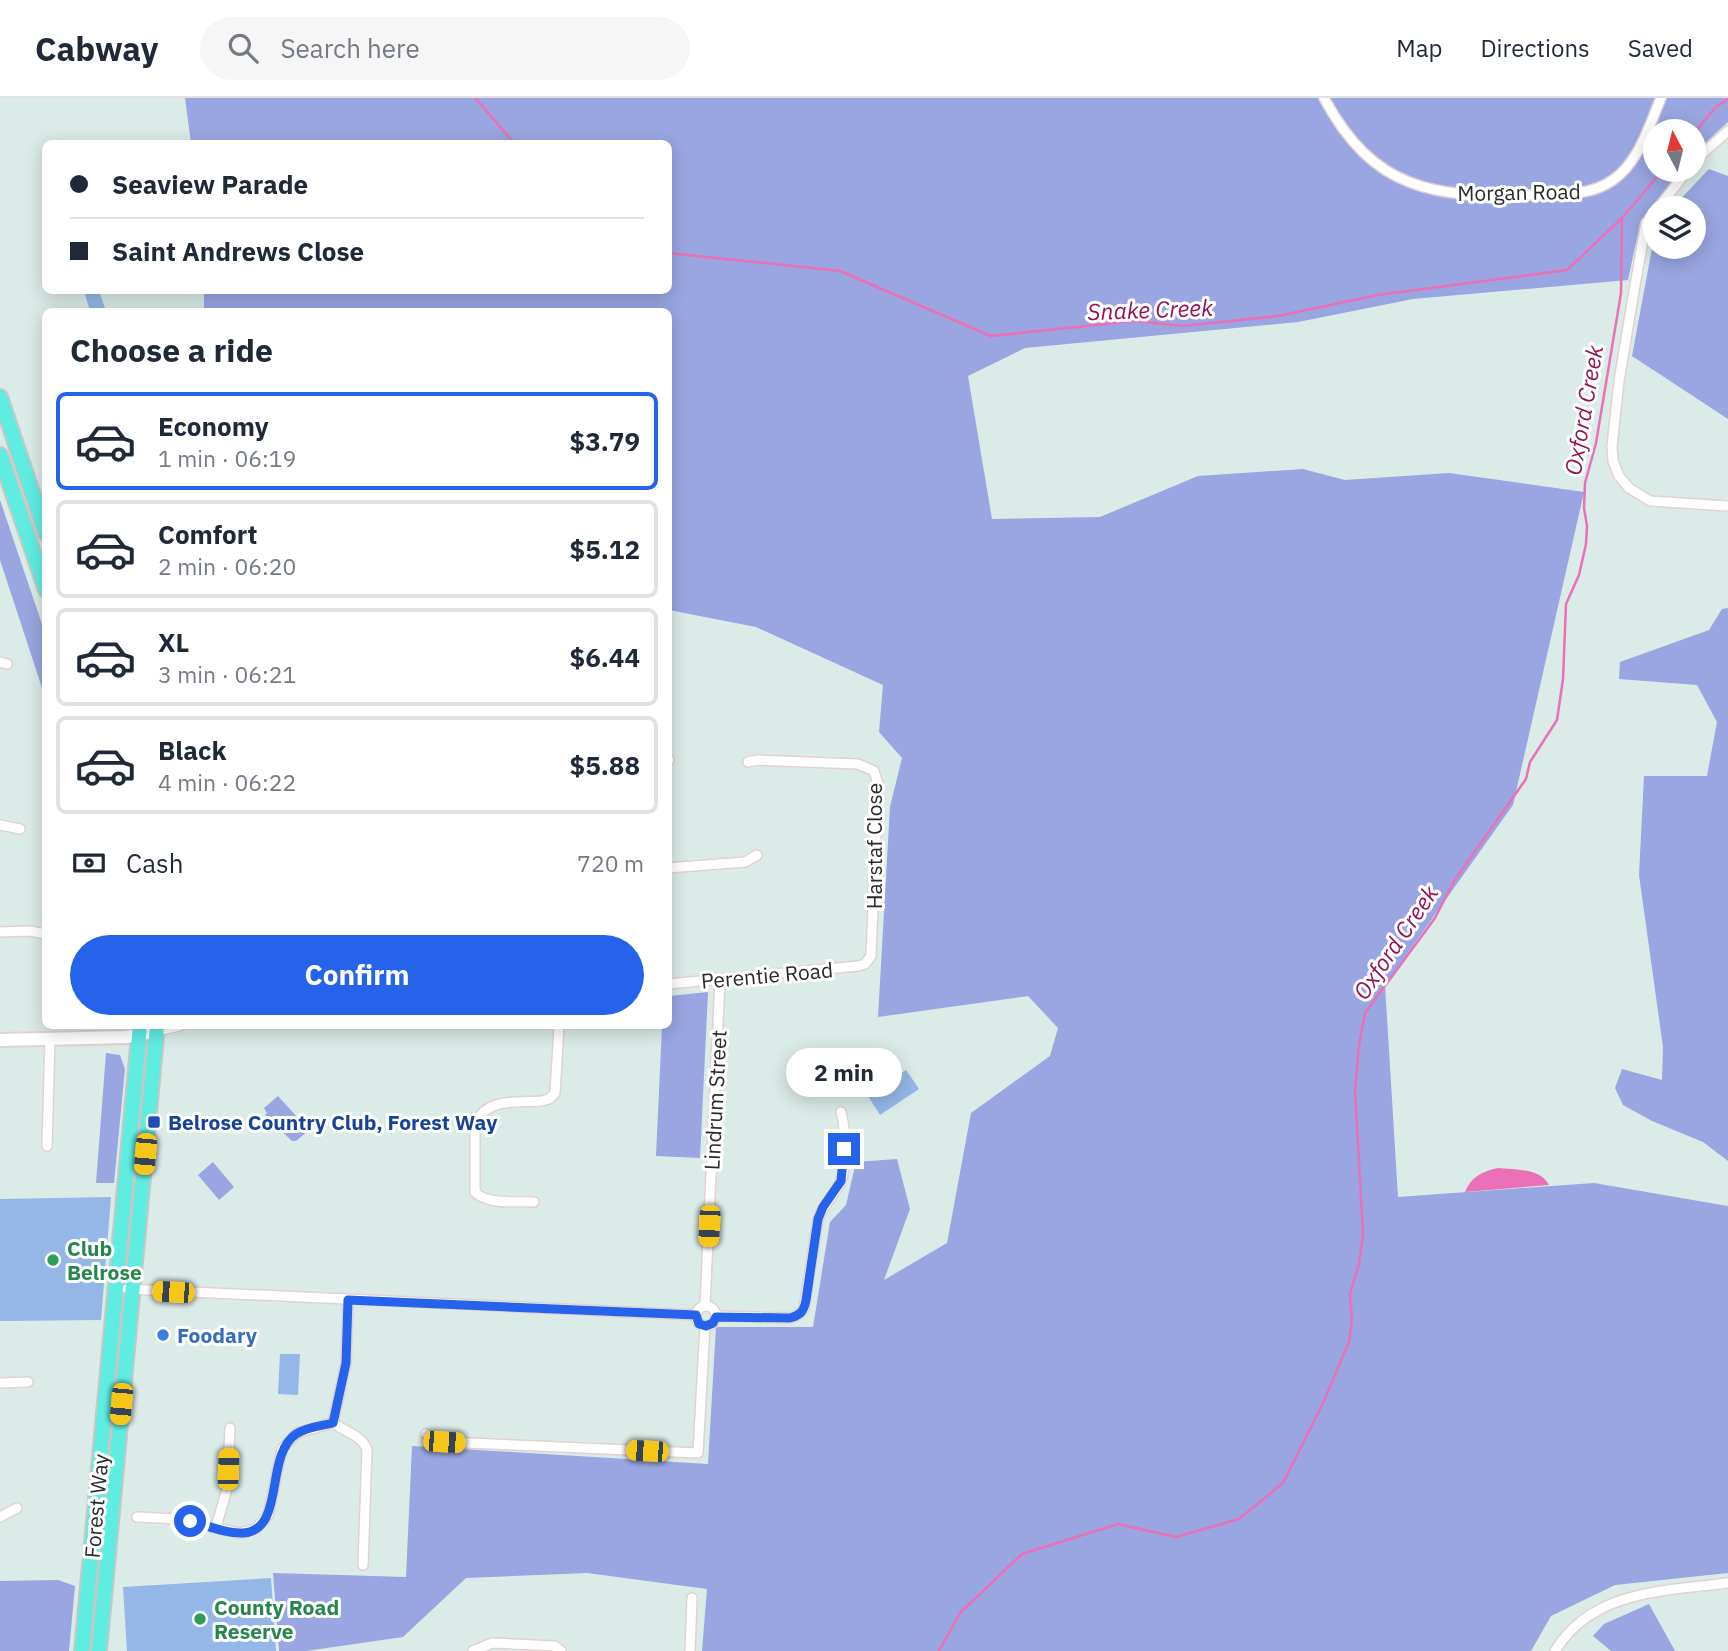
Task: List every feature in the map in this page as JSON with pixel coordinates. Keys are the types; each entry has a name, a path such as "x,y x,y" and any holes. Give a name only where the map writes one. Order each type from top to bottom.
{"main road":[{"path":"1,405 42,523"},
{"path":"0,455 42,578"},
{"name":"Forest Way","path":"99,1651 157,1029"},
{"name":"Forest Way","path":"82,1651 140,1030"}],"street":[{"name":"Morgan Road","path":"1324,98 1354,145 1388,172 1427,189 1493,196 1583,192 1612,181 1630,163 1638,150 1661,98"},
{"path":"1706,150 1728,131"},
{"path":"1668,196 1679,182"},
{"path":"1643,240 1620,377 1612,446 1615,469 1622,481 1636,494 1650,501 1728,506"},
{"name":"Harstaf Close","path":"748,762 757,760 858,764 874,771 878,784 874,920 871,956 865,964"},
{"path":"0,825 20,829"},
{"path":"672,868 746,862 757,855"},
{"path":"0,932 42,934"},
{"name":"Perentie Road","path":"672,984 865,964"},
{"name":"Lindrum Street","path":"705,1305 720,980"},
{"path":"534,1202 488,1199 479,1197 475,1192 475,1128 477,1118 491,1105 541,1101 549,1099 555,1093 559,1029"},
{"path":"0,1040 50,1039 140,1030"},
{"path":"47,1146 50,1039"},
{"path":"716,1317 790,1318 804,1309 818,1219 841,1181 845,1129 841,1112"},
{"path":"116,1289 696,1315"},
{"path":"333,1423 346,1363 348,1300"},
{"path":"705,1305 714,1311 716,1317 713,1323 705,1326 697,1321 696,1315 705,1305"},
{"path":"426,1434 444,1442 698,1453 705,1326"},
{"path":"0,1382 28,1382"},
{"path":"137,1517 179,1519 228,1531 247,1532 261,1524 268,1515 282,1450 297,1433 333,1423 360,1439 367,1450 363,1565"},
{"path":"216,1527 228,1489 230,1428"},
{"path":"0,1517 17,1508"},
{"path":"1555,1651 1573,1628 1590,1614 1609,1604 1642,1594 1728,1583"},
{"path":"690,1651 692,1598"},
{"path":"473,1651 492,1643 555,1646 561,1651"}],"shaded area":[{"path":"185,98 1728,98 1728,122 1706,142 1706,119 1643,119 1643,182 1671,182 1661,196 1643,196 1643,220 1628,280 1413,299 1298,322 1025,348 968,376 992,519 1100,517 1198,476 1303,469 1345,480 1449,473 1584,492 1513,805 1385,985 1398,1197 1594,1183 1728,1206 1728,1573 1615,1585 1551,1616 1531,1651 702,1651 707,1589 587,1573 466,1578 403,1637 306,1651 279,1651 273,1573 406,1577 412,1446 708,1464 716,1327 813,1327 830,1222 846,1205 856,1162 897,1159 910,1209 884,1280 947,1243 971,1113 1050,1056 1058,1028 1028,996 878,1017 890,807 902,758 879,732 883,685 756,627 672,611 672,308 204,308 204,294 672,294 672,140 191,140"},
{"path":"1709,169 1728,176 1728,419 1632,356 1650,259 1706,259 1706,196 1683,196 1697,182 1706,182 1706,172"},
{"path":"85,294 100,294 105,308 89,308"},
{"path":"0,500 42,624 42,688 0,560"},
{"path":"1728,608 1728,1161 1703,1142 1652,1121 1623,1105 1615,1088 1622,1069 1662,1080 1663,1047 1639,875 1644,776 1707,776 1717,722 1697,685 1619,679 1620,662 1709,630 1722,609"},
{"path":"708,992 700,1158 656,1156 662,1029 672,1029 672,996"},
{"path":"106,1053 120,1055 125,1069 114,1183 96,1183"},
{"path":"906,1070 919,1089 880,1115 868,1096"},
{"path":"278,1096 308,1129 296,1141 292,1141 265,1115 267,1113 264,1108"},
{"path":"213,1162 234,1187 219,1200 198,1175"},
{"path":"1498,1168 1540,1175 1549,1185 1465,1192 1478,1176"},
{"name":"Club Belrose","path":"111,1197 101,1320 0,1321 0,1199"},
{"path":"280,1354 300,1354 298,1395 278,1394"},
{"name":"County Road Reserve","path":"271,1578 276,1651 127,1651 123,1587"},
{"path":"58,1580 75,1586 69,1651 0,1651 0,1581"},
{"path":"1649,1604 1675,1651 1611,1651 1593,1636 1604,1624"}],"waterway":[{"name":"Snake Creek","path":"475,98 512,140"},
{"name":"Oxford Creek","path":"1706,119 1716,107 1728,99"},
{"name":"Oxford Creek","path":"939,1651 960,1613 1022,1554 1118,1524 1176,1537 1239,1519 1283,1483 1324,1401 1349,1342 1352,1321 1350,1294 1359,1264 1363,1235 1355,1091 1365,1013 1435,918 1454,881 1526,779 1530,762 1557,720 1563,679 1566,604 1579,575 1586,544 1585,483 1596,443 1621,293 1622,218 1653,182"},
{"name":"Snake Creek","path":"672,253 840,271 991,336 1134,321 1183,326 1278,316 1378,295 1567,270 1622,218"}],"place":[{"name":"Belrose Country Club, Forest Way","path":"154,1122"},
{"name":"Club Belrose","path":"53,1260"},
{"name":"Foodary","path":"163,1335"},
{"name":"County Road Reserve","path":"200,1619"}],"route":[{"path":"190,1521 239,1533 254,1529 268,1515 282,1450 297,1433 333,1423 346,1363 348,1300 696,1315 702,1326 710,1325 716,1317 790,1318 798,1315 804,1309 806,1300 818,1219 841,1181 844,1149"}]}
